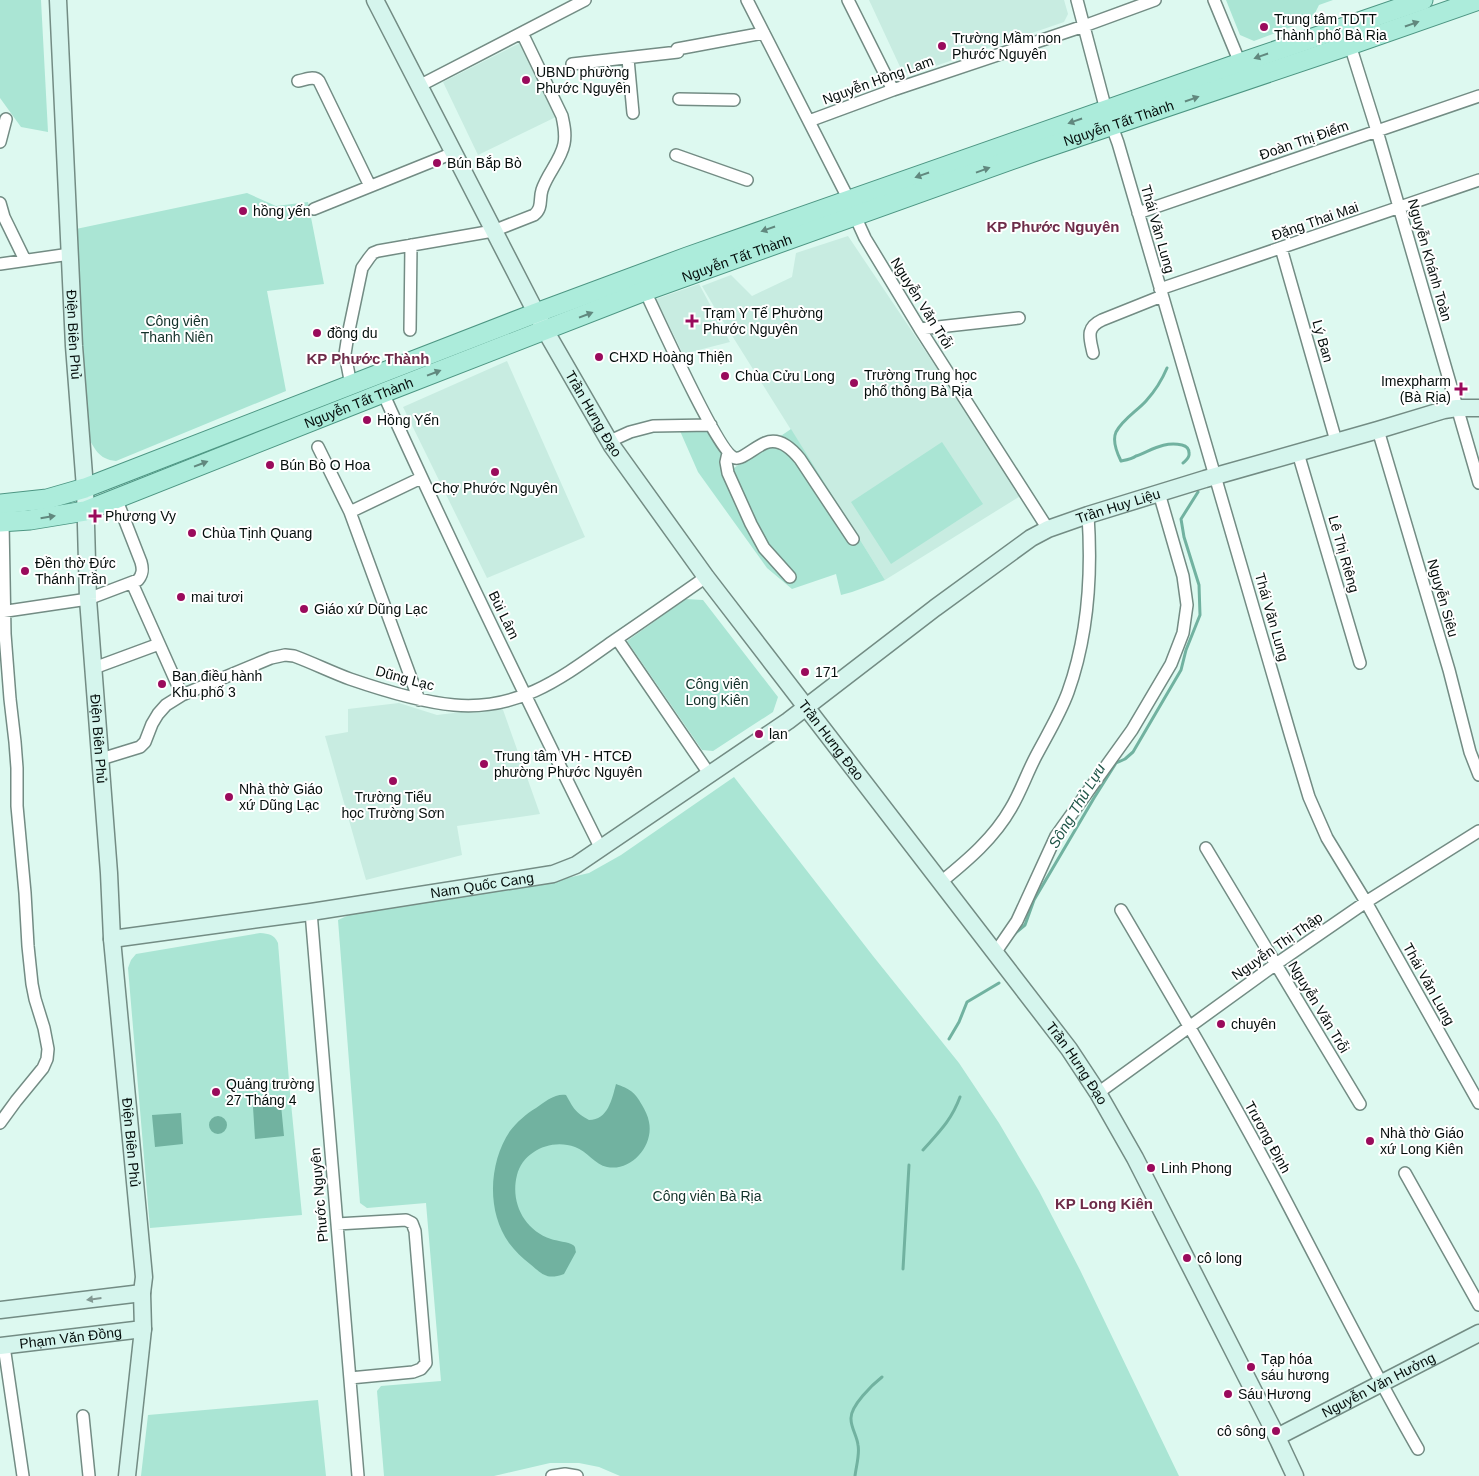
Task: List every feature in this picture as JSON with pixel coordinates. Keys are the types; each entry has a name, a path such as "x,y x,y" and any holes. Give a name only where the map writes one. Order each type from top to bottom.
{"main road":[{"name":"Nguyễn Tất Thành","path":"1,516 47,499 85,488 536,313 852,208 1036,151 1240,63 1423,0"},
{"name":"Nguyễn Tất Thành","path":"1110,118 1350,45 1479,0"},
{"name":"Nguyễn Tất Thành","path":"1,516 30,520 85,511 852,208"}],"street":[{"name":"Điện Biên Phủ","path":"58,0 74,346 85,488 88,599 101,759 112,939 144,1277 142,1329 127,1476"},
{"name":"Trần Hưng Đạo","path":"375,0 545,330 612,446 706,578 1069,1049 1098,1093 1135,1158 1295,1476"},
{"path":"419,86 585,0"},
{"name":"Nguyễn Văn Trỗi","path":"747,0 852,208 864,238 1048,530"},
{"path":"848,0 893,90"},
{"name":"Thái Văn Lung","path":"1077,0 1309,797 1328,838 1479,1103"},
{"name":"Nguyễn Hồng Lam","path":"809,121 893,90 1084,26 1155,0"},
{"path":"1214,0 1240,63"},
{"path":"351,385 346,345 362,268 373,253 493,231 534,215 541,206 542,189 564,145 564,124 562,116 522,33"},
{"path":"572,64 678,50 764,33"},
{"name":"Nguyễn Khánh Toàn","path":"1350,45 1377,131 1479,483"},
{"path":"628,58 633,113"},
{"path":"298,81 314,78 319,81 370,186"},
{"name":"Đoàn Thị Điểm","path":"1138,213 1479,96"},
{"path":"679,100 734,100"},
{"path":"0,142 6,119"},
{"path":"314,209 453,153"},
{"path":"676,155 747,180"},
{"name":"Đặng Thai Mai","path":"1093,353 1090,331 1094,324 1161,293 1281,248 1399,207 1478,184"},
{"path":"0,203 4,217 24,260"},
{"path":"410,330 411,245"},
{"name":"Lý Ban","path":"1281,248 1336,441"},
{"path":"0,264 70,254"},
{"path":"645,291 710,425 728,454 737,459 764,443 775,442 787,446 800,459 853,539"},
{"path":"920,329 1019,318"},
{"name":"Bùi Lâm","path":"383,393 421,478 525,696 601,849"},
{"name":"Trần Huy Liệu","path":"806,708 1031,538 1048,530 1088,515 1159,493 1444,410 1479,408"},
{"path":"610,441 630,432 653,426 710,425"},
{"name":"Nguyễn Siêu","path":"1378,430 1449,670 1470,752 1479,775"},
{"path":"318,447 350,512 419,700"},
{"name":"Lê Thị Riêng","path":"1298,453 1360,663"},
{"path":"728,454 726,462 728,473 751,524 764,548 790,577"},
{"path":"350,512 421,478"},
{"path":"995,953 1017,921 1056,836 1132,730 1171,664 1183,633 1187,605 1183,576 1159,493"},
{"path":"2,612 88,599 132,583 142,576 143,568 116,498"},
{"path":"941,882 972,857 1011,809 1068,693 1080,651 1085,619 1090,539 1088,515"},
{"path":"0,1123 43,1068 48,1050 32,984 17,806 16,742 2,612 1,516"},
{"name":"Dũng Lạc","path":"101,759 140,747 145,742 158,714 166,705 182,695 271,658 285,655 294,656 350,679 419,700 454,705 475,705 503,702 525,696 560,678 706,578"},
{"path":"132,583 182,695"},
{"path":"618,639 710,776"},
{"path":"94,668 159,644"},
{"name":"Nam Quốc Cang","path":"112,939 311,912 553,874 576,865 601,849 710,776 806,708"},
{"name":"Nguyễn Thị Thập","path":"1098,1093 1276,964 1366,902 1479,831"},
{"name":"Nguyễn Văn Trỗi","path":"1206,848 1360,1104"},
{"name":"Trương Định","path":"1121,910 1190,1026 1275,1181 1380,1383 1418,1449"},
{"name":"Phước Nguyên","path":"311,912 358,1476"},
{"path":"1405,1173 1479,1305"},
{"path":"337,1224 406,1220 412,1223 415,1231 418,1259 426,1363 421,1369 413,1372 350,1378"},
{"path":"0,1310 142,1293"},
{"name":"Phạm Văn Đồng","path":"2,1346 142,1329"},
{"name":"Nguyễn Văn Hưởng","path":"1276,1437 1479,1333"},
{"path":"2,1346 23,1476"},
{"path":"83,1416 89,1476"},
{"path":"552,1476 565,1474 578,1476"}],"shaded area":[{"name":"Trường Mầm non Phước Nguyên","path":"869,0 1064,0 1068,14 1064,22 912,74 902,71"},
{"path":"524,41 560,115 478,155 443,82"},
{"name":"Trường Trung học phổ thông Bà Rịa","path":"848,236 1022,495 885,580 702,286 731,275 752,296 792,277 796,253"},
{"name":"Trạm Y Tế Phường Phước Nguyên","path":"699,284 730,342 683,354 656,299"},
{"name":"Chợ Phước Nguyên","path":"507,361 585,537 487,578 403,407"},
{"name":"Trường Tiểu học Trường Sơn","path":"399,703 437,715 502,707 540,814 457,826 462,855 366,880 325,736 348,732 348,709"},
{"path":"616,1084 629,1089 634,1094 648,1118 650,1131 648,1140 639,1155 624,1165 607,1167 599,1164 575,1147 557,1144 532,1153 525,1159 517,1175 515,1185 518,1205 521,1214 527,1222 542,1235 553,1240 571,1244 575,1248 576,1252 564,1274 553,1277 546,1275 538,1271 509,1243 496,1216 493,1187 494,1172 503,1143 519,1121 546,1101 558,1095 566,1095 573,1107 589,1120 601,1116 608,1108"},
{"path":"281,1105 284,1136 255,1139 253,1107"},
{"path":"181,1113 183,1144 155,1147 152,1115"},
{"path":"214,1116 222,1116 227,1121 225,1132 214,1134 209,1129 209,1121"}],"green space":[{"path":"0,0 41,0 48,132 21,127 0,98"},
{"name":"Trung tâm TDTT Thành phố Bà Rịa","path":"1226,0 1333,0 1319,5 1312,19 1254,41 1240,35"},
{"name":"Công viên Thanh Niên","path":"247,193 276,206 308,202 324,284 267,291 286,391 116,461 101,456 87,435 76,229"},
{"path":"791,429 885,580 841,595 836,574 792,589 767,568 698,472 680,431 709,430 731,470"},
{"path":"942,442 983,504 891,564 851,502"},
{"name":"Công viên Long Kiên","path":"686,599 703,600 778,697 773,712 713,751 702,750 627,641"},
{"name":"Công viên Bà Rịa","path":"734,777 959,1063 999,1123 1039,1191 1080,1270 1179,1476 620,1476 599,1467 579,1463 550,1463 494,1476 384,1476 377,1391 381,1386 441,1381 426,1203 367,1208 360,1203 338,920 356,912 425,903 589,873 621,855"},
{"path":"260,933 271,935 278,943 302,1215 150,1228 128,968 136,954"},
{"path":"318,1400 326,1476 141,1476 148,1415"}],"waterway":[{"name":"Sông Thủ Lựu","path":"1167,368 1149,397 1119,427 1116,432 1115,443 1121,461 1131,459 1164,445 1182,445 1189,452 1187,459 1183,463"},
{"name":"Sông Thủ Lựu","path":"1012,936 1025,925 1034,900 1094,798 1116,763 1125,759 1133,752 1181,670 1186,650 1200,615 1199,585 1184,537 1181,519 1198,492"},
{"name":"Sông Thủ Lựu","path":"949,1039 959,1022 967,1002 999,983"},
{"name":"Sông Thủ Lựu","path":"923,1150 949,1120 960,1097"},
{"name":"Sông Thủ Lựu","path":"903,1269 909,1165"},
{"name":"Sông Thủ Lựu","path":"855,1476 858,1449 851,1422 852,1414 863,1396 882,1377"}],"place":[{"name":"Trung tâm TDTT Thành phố Bà Rịa","path":"1264,27"},
{"name":"Trường Mầm non Phước Nguyên","path":"942,46"},
{"name":"UBND phường Phước Nguyên","path":"526,80"},
{"name":"Bún Bắp Bò","path":"437,163"},
{"name":"hồng yến","path":"243,211"},
{"name":"Trạm Y Tế Phường Phước Nguyên","path":"692,321"},
{"name":"đồng du","path":"317,333"},
{"name":"CHXD Hoàng Thiện","path":"599,357"},
{"name":"Chùa Cửu Long","path":"725,376"},
{"name":"Trường Trung học phổ thông Bà Rịa","path":"854,383"},
{"name":"Imexpharm (Bà Rịa)","path":"1461,389"},
{"name":"Hồng Yến","path":"367,420"},
{"name":"Bún Bò O Hoa","path":"270,465"},
{"name":"Chợ Phước Nguyên","path":"495,472"},
{"name":"Phương Vy","path":"95,516"},
{"name":"Chùa Tịnh Quang","path":"192,533"},
{"name":"Đền thờ Đức Thánh Trần","path":"25,571"},
{"name":"mai tươi","path":"181,597"},
{"name":"Giáo xứ Dũng Lạc","path":"304,609"},
{"name":"171","path":"805,672"},
{"name":"Ban điều hành Khu phố 3","path":"162,684"},
{"name":"lan","path":"759,734"},
{"name":"Trung tâm VH - HTCĐ phường Phước Nguyên","path":"484,764"},
{"name":"Trường Tiểu học Trường Sơn","path":"393,781"},
{"name":"Nhà thờ Giáo xứ Dũng Lạc","path":"229,797"},
{"name":"chuyên","path":"1221,1024"},
{"name":"Quảng trường 27 Tháng 4","path":"216,1092"},
{"name":"Nhà thờ Giáo xứ Long Kiên","path":"1370,1141"},
{"name":"Linh Phong","path":"1151,1168"},
{"name":"cô long","path":"1187,1258"},
{"name":"Tạp hóa sáu hương","path":"1251,1367"},
{"name":"Sáu Hương","path":"1228,1394"},
{"name":"cô sông","path":"1276,1431"}],"district":[{"name":"KP Phước Nguyên","path":"1053,227"},
{"name":"KP Phước Thành","path":"368,359"},
{"name":"KP Long Kiên","path":"1104,1204"}]}
